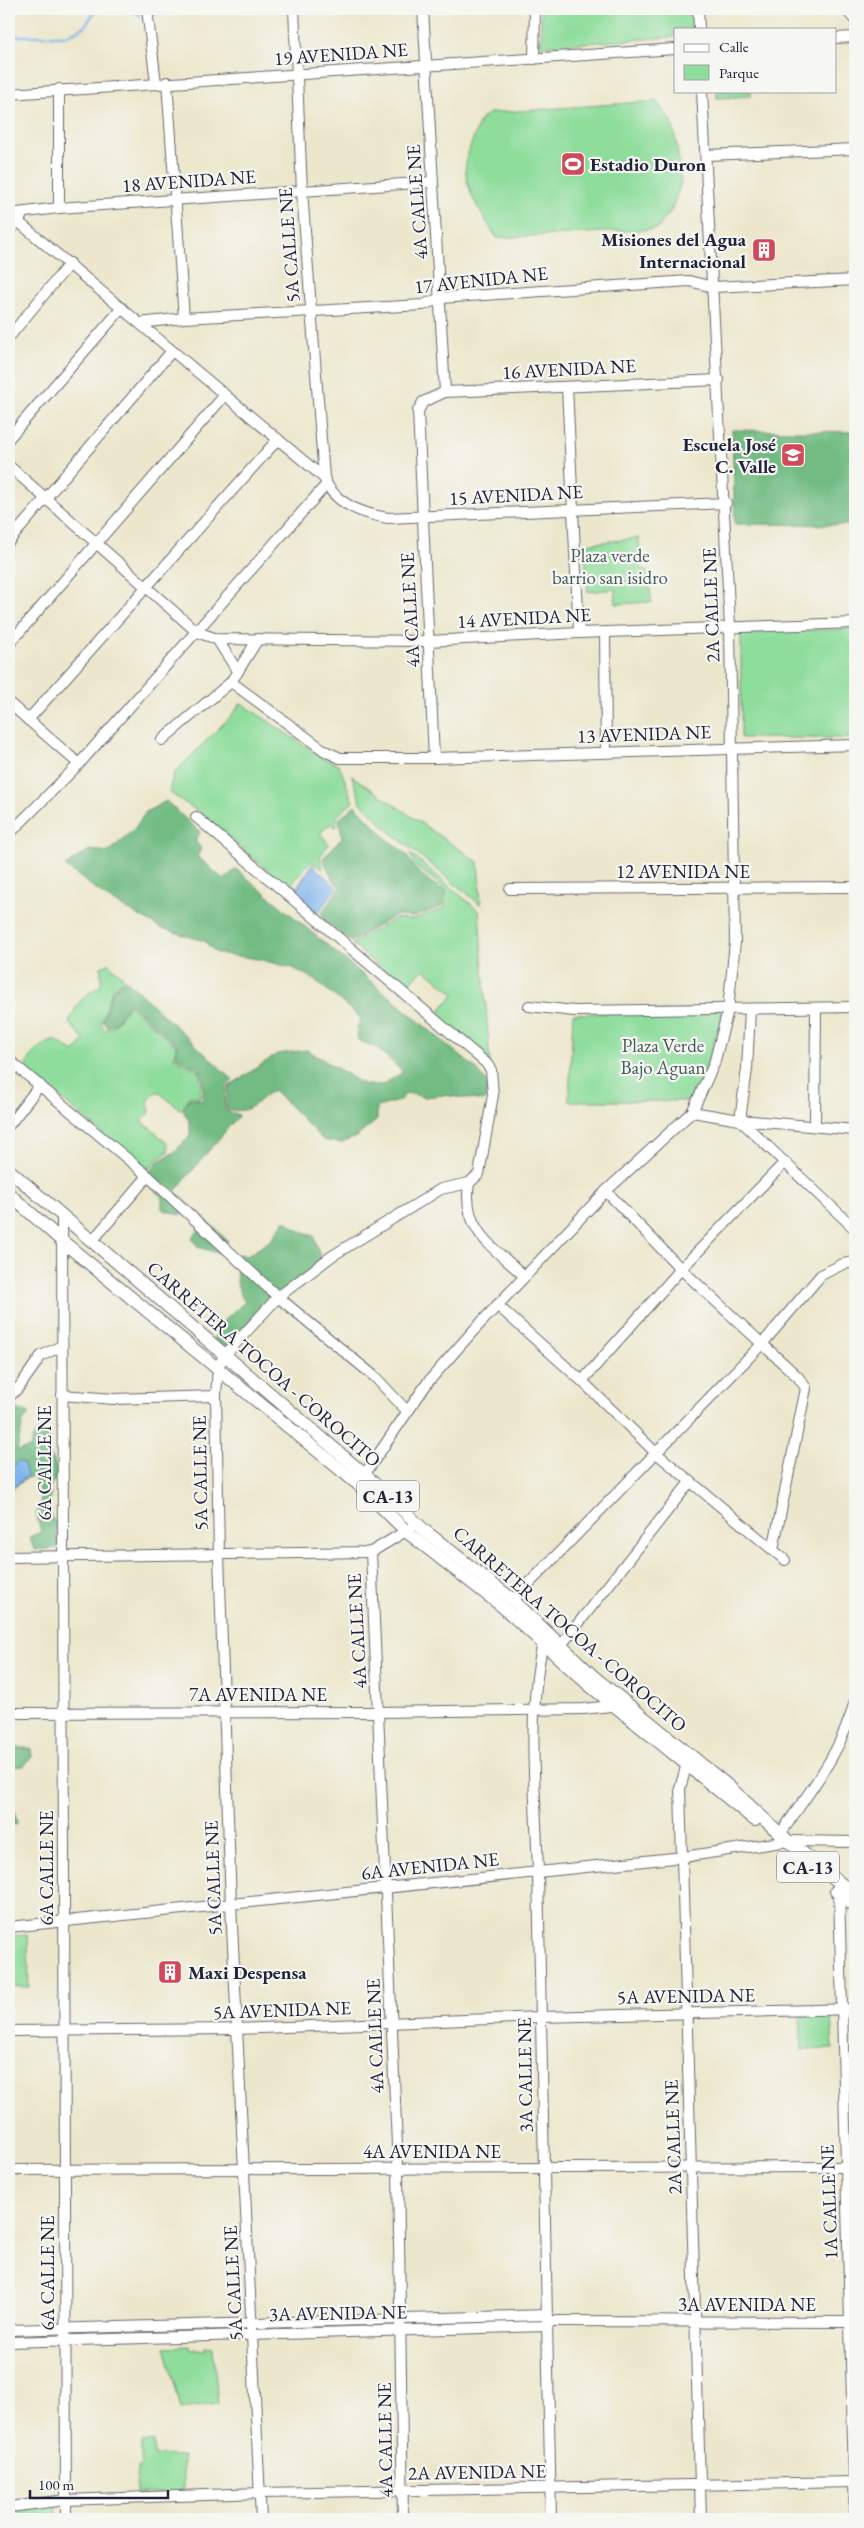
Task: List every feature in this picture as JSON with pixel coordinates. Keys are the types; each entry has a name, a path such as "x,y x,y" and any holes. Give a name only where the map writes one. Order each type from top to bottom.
{"main road":[{"name":"CARRETERA TOCOA - COROCITO","path":"9,1170 62,1217 93,1240 221,1362"},
{"name":"CARRETERA TOCOA - COROCITO","path":"9,1194 62,1241 221,1362 361,1479 513,1600 562,1644 620,1704"},
{"name":"CARRETERA TOCOA - COROCITO","path":"361,1479 407,1532 503,1607 542,1645 620,1704 688,1760 728,1786 782,1839"},
{"name":"CA-13","path":"782,1839 840,1888 855,1907"},
{"name":"CA-13","path":"840,1888 855,1895"}],"street":[{"path":"147,9 156,83"},
{"name":"5A CALLE NE","path":"294,9 302,191 325,481"},
{"name":"4A CALLE NE","path":"423,9 445,392"},
{"path":"534,59 535,9"},
{"path":"698,9 699,28"},
{"path":"846,9 855,20"},
{"path":"836,38 855,37"},
{"name":"19 AVENIDA NE","path":"9,94 59,89 674,49"},
{"path":"167,82 184,318"},
{"path":"59,89 59,208"},
{"name":"2A CALLE NE","path":"692,1112 714,1064 728,1010 735,942 726,503 702,92"},
{"path":"706,155 855,149"},
{"name":"18 AVENIDA NE","path":"9,214 59,208 432,182"},
{"path":"9,231 28,211"},
{"name":"15 AVENIDA NE","path":"9,214 70,263 278,439 325,481 349,506 366,514 388,518 424,517 726,503"},
{"path":"9,337 70,263"},
{"name":"17 AVENIDA NE","path":"140,324 184,318 423,305 441,298 689,282 713,287 855,280"},
{"path":"9,438 122,308"},
{"path":"9,541 172,351"},
{"name":"16 AVENIDA NE","path":"423,402 445,392 719,380"},
{"path":"567,387 579,633"},
{"path":"9,644 225,395"},
{"name":"4A CALLE NE","path":"423,402 418,411 434,758"},
{"path":"28,720 278,439"},
{"path":"9,466 196,632"},
{"path":"9,834 79,764 196,632 325,481"},
{"name":"14 AVENIDA NE","path":"196,632 216,640 258,639 314,642 429,641 579,633 855,623"},
{"path":"605,632 606,752"},
{"path":"162,740 231,682 258,639"},
{"path":"216,640 238,672"},
{"name":"13 AVENIDA NE","path":"231,682 325,750 340,758 434,758 855,745"},
{"path":"9,703 79,764"},
{"path":"196,817 486,1062 493,1083 492,1105 478,1174 469,1183 440,1189 355,1240 278,1297 221,1362"},
{"name":"12 AVENIDA NE","path":"510,889 855,887"},
{"path":"529,1006 574,1011 750,1010 855,1007"},
{"path":"815,1125 816,1008"},
{"path":"740,1120 747,1069 750,1010"},
{"path":"9,1060 148,1176 278,1297 375,1377 407,1411"},
{"path":"9,1125 40,1085"},
{"path":"361,1479 407,1411 452,1353 523,1275 606,1191 692,1112 740,1120 815,1125 855,1130"},
{"path":"740,1120 855,1228"},
{"path":"582,1381 682,1269 785,1162"},
{"path":"93,1240 148,1176"},
{"path":"469,1183 468,1213 478,1234 523,1275"},
{"path":"606,1191 682,1269 798,1377 806,1388 773,1550"},
{"name":"6A CALLE NE","path":"62,1217 66,2519"},
{"path":"513,1600 762,1344 821,1275 832,1268 855,1262"},
{"path":"497,1305 582,1381 655,1452 785,1560"},
{"path":"9,1397 20,1386 41,1356 61,1346"},
{"name":"5A CALLE NE","path":"221,1362 216,1396 218,1554 231,1905 261,2519"},
{"path":"62,1396 114,1399 216,1396"},
{"path":"562,1644 690,1482"},
{"path":"9,1557 371,1552 407,1532 417,1523"},
{"name":"4A CALLE NE","path":"371,1552 398,2168 403,2519"},
{"name":"3A CALLE NE","path":"546,1630 542,1645 535,1709 535,1783 545,2168 551,2519"},
{"path":"782,1839 838,1750 849,1723 855,1701"},
{"name":"7A AVENIDA NE","path":"9,1713 378,1712 535,1709 620,1704"},
{"name":"2A CALLE NE","path":"688,1760 680,1788 697,2322 701,2519"},
{"name":"6A AVENIDA NE","path":"9,1927 683,1857 782,1839 855,1842"},
{"name":"1A CALLE NE","path":"840,1888 842,2009 851,2167 854,2519"},
{"name":"5A AVENIDA NE","path":"9,2031 237,2030 541,2017 855,2009"},
{"name":"4A AVENIDA NE","path":"9,2170 851,2167"},
{"name":"3A AVENIDA NE","path":"9,2342 253,2328 400,2324 548,2321 853,2322"},
{"path":"9,2330 65,2328 253,2328"},
{"name":"2A AVENIDA NE","path":"9,2507 66,2500 260,2493 551,2489 701,2483 854,2482"}],"green space":[{"path":"541,9 696,9 697,28 674,28 674,37 541,46"},
{"path":"717,92 751,92 751,96 717,98"},
{"name":"Estadio Duron","path":"656,101 672,122 681,183 671,211 657,229 497,238 474,201 466,176 466,162 480,120 490,113"},
{"path":"732,430 855,432 855,525 735,524"},
{"name":"Plaza verde barrio san isidro","path":"639,538 641,569 647,570 652,602 616,604 615,589 588,592 584,544"},
{"path":"855,629 855,738 741,738 741,631"},
{"path":"241,703 323,758 339,765 353,802 337,816 336,827 330,824 320,833 329,844 320,856 323,869 310,862 288,888 199,812 169,792 174,773 232,715"},
{"path":"352,776 478,862 481,905 389,831 361,803"},
{"path":"166,801 200,832 195,840 201,849 197,856 224,880 236,869 476,1069 487,1082 487,1098 484,1101 444,1095 425,1097 407,1093 399,1101 377,1107 377,1120 356,1137 341,1143 323,1140 274,1090 248,1109 227,1109 228,1087 277,1054 307,1050 365,1085 382,1085 403,1072 377,1048 358,1040 357,1028 361,1018 314,979 293,968 258,959 216,953 204,941 161,928 109,899 65,866 89,850 109,852 134,829 146,812"},
{"path":"355,805 385,837 407,855 414,868 429,881 445,891 443,906 413,917 396,915 351,942 323,920 322,913 340,887 332,878 323,858 342,838 339,819"},
{"path":"410,853 479,911 490,1063 436,1015 454,994 424,969 404,989 352,944 396,918 412,920 445,908 446,889 415,866"},
{"path":"109,964 125,979 112,989 101,1024 105,1030 113,1027 129,1005 176,1046 174,1058 198,1071 201,1082 200,1099 190,1096 181,1110 157,1091 148,1101 150,1113 142,1121 168,1144 168,1152 155,1161 147,1172 26,1069 30,1058 36,1050 44,1045 55,1040 74,1052 84,1040 69,1023 74,1011 85,996 101,986 101,967"},
{"path":"126,980 233,1080 226,1087 225,1111 239,1115 175,1191 228,1241 218,1253 198,1247 192,1237 202,1227 186,1212 179,1215 162,1209 162,1196 153,1189 149,1173 157,1162 173,1153 190,1136 190,1123 183,1110 190,1098 203,1101 203,1081 200,1070 176,1057 177,1045 129,1003 115,1023 108,1027 103,1022 113,990"},
{"name":"Plaza Verde Bajo Aguan","path":"724,1010 701,1084 689,1101 569,1101 573,1014"},
{"path":"285,1220 298,1230 314,1236 321,1260 223,1351 213,1339 223,1321 245,1302 239,1290 237,1279 239,1254 247,1256 271,1240"},
{"path":"13,1407 30,1414 23,1421 17,1451 30,1448 34,1436 41,1428 50,1437 45,1449 54,1460 58,1476 50,1486 51,1517 56,1522 58,1548 35,1550 29,1537 41,1532 36,1513 41,1500 34,1477 27,1478 12,1489 9,1486 9,1412"},
{"path":"9,1748 31,1748 32,1757 24,1766 10,1767 9,1773"},
{"path":"9,1785 17,1824 9,1826"},
{"path":"28,1935 29,1987 10,1987 9,1936"},
{"path":"831,2015 833,2049 802,2050 800,2017"},
{"path":"190,2346 191,2350 205,2350 205,2346 213,2347 218,2404 181,2409 165,2347"},
{"path":"154,2441 154,2456 183,2457 183,2492 136,2494 137,2467 141,2467 141,2443"},
{"path":"57,2505 57,2519 9,2519 9,2511"}],"water":[{"path":"312,865 337,887 318,913 293,893"},
{"path":"18,1461 24,1464 27,1476 13,1488 9,1483 9,1471"}],"waterway":[{"path":"9,36 66,36 84,27 97,9"},
{"path":"121,9 132,10 140,16"},
{"path":"155,14 164,9"}],"place":[{"name":"Estadio Duron","path":"573,164"},
{"name":"Misiones del Agua Internacional","path":"764,250"},
{"name":"Escuela José C. Valle","path":"793,455"},
{"name":"Maxi Despensa","path":"170,1972"}]}
